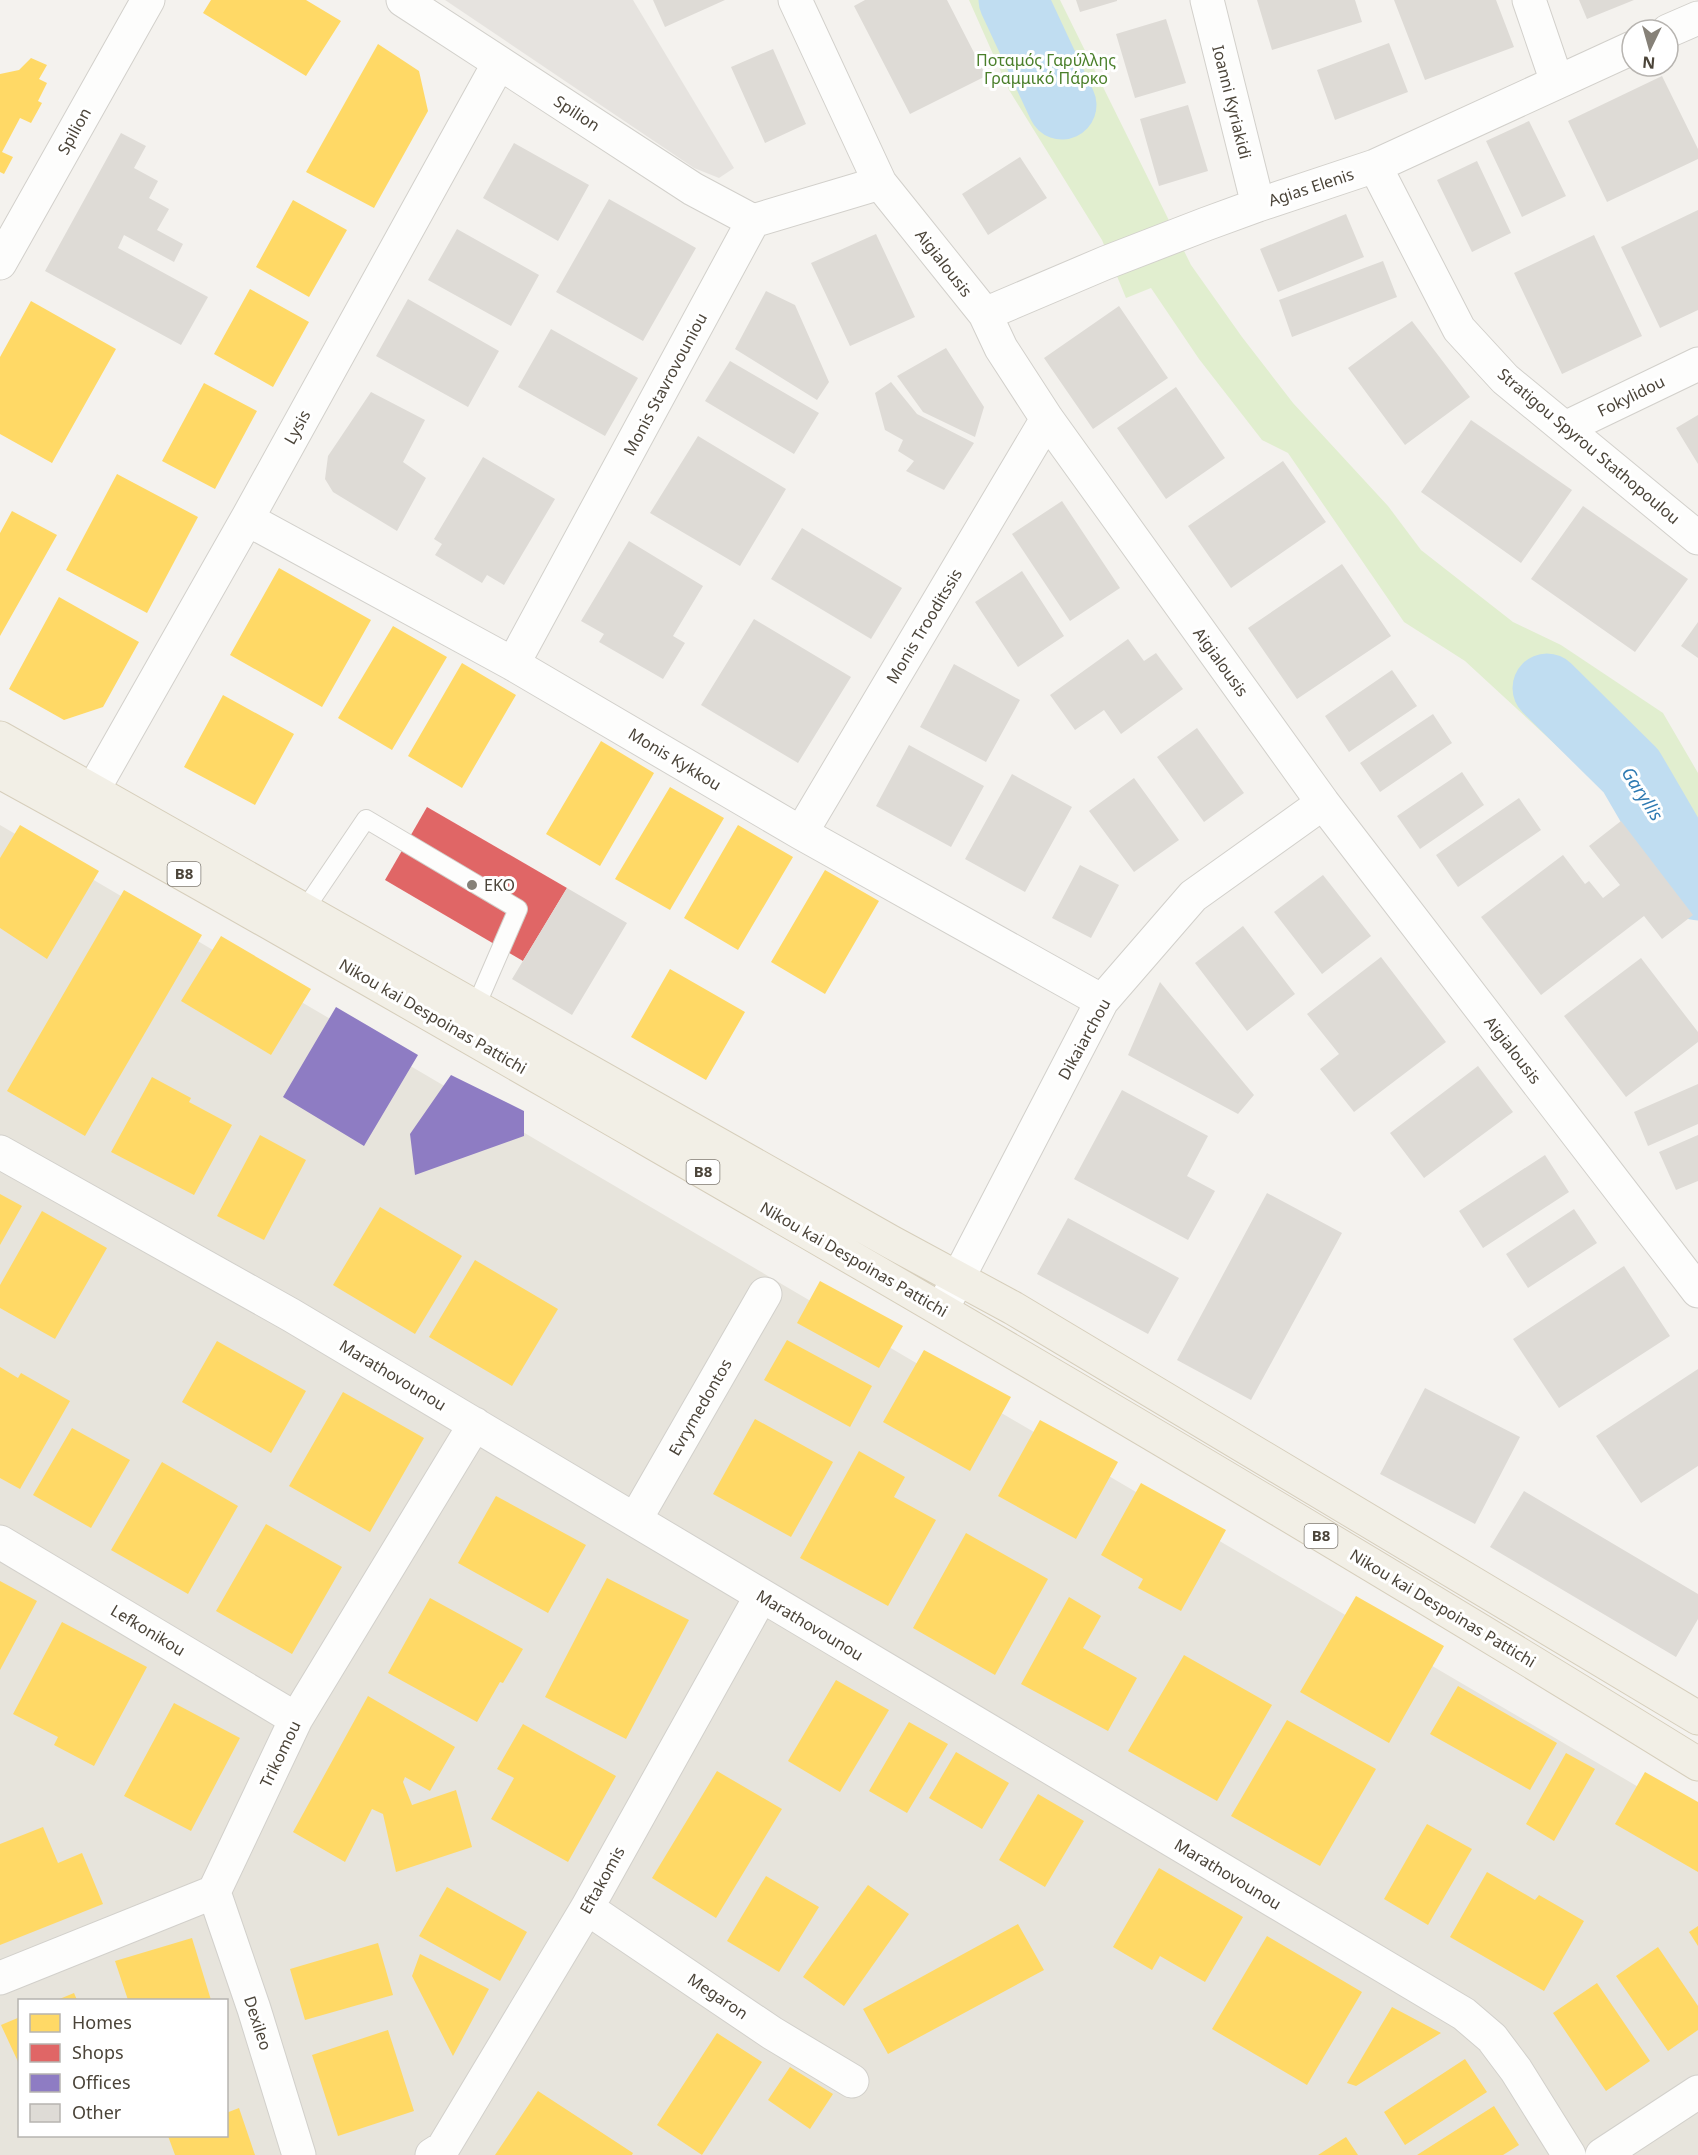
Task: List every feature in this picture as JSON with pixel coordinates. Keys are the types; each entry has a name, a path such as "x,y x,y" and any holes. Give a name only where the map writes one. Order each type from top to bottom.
{"main road":[{"name":"Nikou kai Despoinas Pattichi","path":"0,738 958,1279 1024,1314 1698,1718"},
{"name":"Nikou kai Despoinas Pattichi","path":"0,772 299,939 942,1309 1533,1662 1698,1764"}],"street":[{"name":"Spilion","path":"0,263 148,0"},
{"name":"Spilion","path":"403,0 693,189 753,220"},
{"name":"Aigialousis","path":"795,0 880,183 985,314 1001,348 1047,419 1323,803 1698,1291"},
{"name":"Ioanni Kyriakidi","path":"1207,0 1258,205"},
{"path":"1529,0 1557,82"},
{"path":"1680,26 1698,18"},
{"name":"Agias Elenis","path":"985,314 1105,263 1206,224 1375,166 1620,53"},
{"name":"Lysis","path":"93,790 247,519 499,63"},
{"name":"Stratigou Spyrou Stathopoulou","path":"1375,166 1459,329 1505,379 1698,538"},
{"path":"753,220 880,183"},
{"name":"Monis Stavrovouniou","path":"513,664 753,220"},
{"name":"Fokylidou","path":"1565,428 1698,364"},
{"name":"Monis Trooditssis","path":"801,833 1047,419"},
{"name":"Monis Kykkou","path":"247,519 513,664 801,833 1102,1001"},
{"name":"Dikaiarchou","path":"942,1309 1102,1001 1193,896 1323,803"},
{"name":"Marathovounou","path":"0,1152 291,1315 1464,2014 1492,2038 1516,2070 1569,2155"},
{"name":"Evrymedontos","path":"635,1520 765,1294"},
{"name":"Trikomou","path":"214,1892 297,1719 475,1424"},
{"name":"Lefkonikou","path":"0,1542 297,1719"},
{"name":"Eftakomis","path":"432,2155 443,2148 587,1908 760,1596"},
{"path":"0,1978 214,1892"},
{"name":"Dexileo","path":"214,1892 254,2009 299,2155"},
{"name":"Megaron","path":"587,1908 772,2033 852,2081"},
{"path":"1602,2155 1698,2092"}],"lane":[{"path":"305,909 366,819 518,909 476,1006"}],"shaded area":[{"path":"445,0 633,0 734,168 719,178 694,168"},
{"path":"0,825 1698,1822 1698,2155 0,2155"}],"green space":[{"name":"Ποταμός Γαρύλλης Γραμμικό Πάρκο","path":"969,0 1060,0 1191,265 1293,403 1388,506 1421,550 1513,622 1561,645 1663,713 1698,773 1698,910 1610,795 1465,661 1404,622 1288,453 1262,440 1199,359 1151,288 1126,298 1102,240 1009,90"}],"building: Homes":[{"path":"211,0 306,0 341,21 306,76 203,13"},
{"path":"378,44 419,71 428,111 374,208 306,172"},
{"path":"31,58 47,65 39,79 47,83 38,101 42,103 31,123 20,118 2,152 13,157 4,174 0,172 0,74 19,70"},
{"path":"293,200 347,230 309,297 256,267"},
{"path":"250,289 309,322 273,387 214,354"},
{"path":"31,301 116,349 52,463 0,434 0,357"},
{"path":"204,383 257,411 215,489 162,461"},
{"path":"117,474 198,517 147,613 66,570"},
{"path":"12,511 57,535 0,636 0,533"},
{"path":"279,568 371,620 322,707 230,655"},
{"path":"59,597 139,642 103,707 64,720 9,689"},
{"path":"393,626 447,657 392,750 338,718"},
{"path":"462,663 516,695 462,788 408,756"},
{"path":"223,695 294,734 255,805 184,767"},
{"path":"601,741 654,773 600,866 546,834"},
{"path":"670,787 724,818 670,910 615,879"},
{"path":"20,825 99,871 47,959 0,928 0,858"},
{"path":"738,825 793,857 738,950 684,918"},
{"path":"825,870 879,901 825,994 771,962"},
{"path":"124,890 202,935 85,1136 7,1091"},
{"path":"221,936 311,989 271,1055 181,1001"},
{"path":"670,969 745,1012 706,1080 631,1037"},
{"path":"152,1077 191,1098 189,1102 232,1125 194,1195 111,1152"},
{"path":"260,1135 306,1160 264,1240 217,1216"},
{"path":"0,1194 22,1206 0,1245"},
{"path":"380,1207 462,1256 415,1334 333,1285"},
{"path":"42,1211 107,1248 55,1339 0,1308 0,1285"},
{"path":"475,1260 558,1309 512,1386 429,1337"},
{"path":"820,1281 903,1326 879,1368 797,1323"},
{"path":"787,1340 872,1386 850,1427 764,1380"},
{"path":"217,1341 306,1391 271,1453 182,1402"},
{"path":"924,1350 1011,1397 970,1471 883,1422"},
{"path":"0,1367 18,1378 21,1373 70,1401 20,1489 0,1478"},
{"path":"343,1392 424,1438 370,1532 289,1486"},
{"path":"755,1419 833,1462 791,1537 713,1494"},
{"path":"1040,1420 1118,1462 1076,1539 998,1496"},
{"path":"72,1428 130,1460 91,1528 33,1495"},
{"path":"859,1451 905,1477 894,1497 936,1520 888,1606 800,1558"},
{"path":"162,1462 238,1506 188,1594 111,1550"},
{"path":"1141,1483 1226,1530 1181,1611 1138,1588 1143,1579 1101,1555"},
{"path":"496,1496 586,1545 548,1613 458,1563"},
{"path":"266,1524 342,1567 292,1654 216,1611"},
{"path":"966,1533 1048,1579 995,1675 913,1628"},
{"path":"607,1578 689,1620 626,1739 545,1697"},
{"path":"0,1581 37,1601 0,1670"},
{"path":"1356,1596 1444,1646 1389,1743 1300,1692"},
{"path":"1069,1597 1101,1616 1083,1648 1137,1678 1108,1731 1021,1684"},
{"path":"430,1598 523,1649 503,1683 500,1682 477,1722 388,1673"},
{"path":"62,1622 147,1667 94,1766 54,1745 58,1737 13,1714"},
{"path":"1184,1655 1272,1705 1217,1801 1128,1751"},
{"path":"836,1680 889,1710 840,1792 788,1761"},
{"path":"1458,1686 1557,1743 1530,1790 1430,1734"},
{"path":"368,1696 455,1747 430,1791 405,1777 403,1782 412,1805 456,1790 472,1847 396,1872 383,1814 372,1809 345,1862 293,1832"},
{"path":"174,1703 240,1738 191,1831 124,1796"},
{"path":"1287,1720 1376,1769 1320,1866 1231,1816"},
{"path":"909,1722 948,1744 907,1813 869,1791"},
{"path":"523,1724 616,1776 568,1862 491,1819 514,1778 497,1769"},
{"path":"956,1752 1009,1783 982,1829 929,1798"},
{"path":"1566,1753 1595,1769 1554,1841 1526,1824"},
{"path":"717,1771 782,1809 716,1918 652,1878"},
{"path":"1645,1772 1698,1802 1698,1872 1615,1824"},
{"path":"1038,1794 1084,1821 1045,1887 999,1860"},
{"path":"1427,1824 1472,1849 1428,1925 1384,1899"},
{"path":"43,1827 58,1863 82,1853 103,1904 0,1945 0,1844"},
{"path":"1159,1868 1243,1917 1205,1982 1160,1956 1152,1970 1113,1947"},
{"path":"1487,1872 1535,1900 1539,1895 1584,1921 1544,1991 1450,1937"},
{"path":"766,1876 819,1907 779,1972 727,1941"},
{"path":"868,1885 909,1914 844,2006 803,1977"},
{"path":"447,1887 527,1932 500,1981 419,1936"},
{"path":"1018,1924 1044,1970 888,2054 863,2009"},
{"path":"1698,1926 1698,1946 1689,1932"},
{"path":"1267,1936 1362,1992 1307,2085 1212,2029"},
{"path":"192,1938 211,1999 128,1999 115,1961"},
{"path":"378,1943 393,1995 305,2020 290,1969"},
{"path":"1658,1947 1698,2006 1698,2030 1668,2051 1616,1976"},
{"path":"420,1954 489,1989 453,2056 412,1976"},
{"path":"1597,1983 1650,2061 1606,2091 1553,2013"},
{"path":"74,1993 77,1999 59,1999"},
{"path":"1392,2007 1441,2033 1356,2086 1347,2083"},
{"path":"18,2018 18,2062 1,2025"},
{"path":"388,2030 414,2111 338,2136 312,2055"},
{"path":"717,2033 762,2062 702,2155 657,2125"},
{"path":"1465,2059 1487,2092 1405,2145 1384,2112"},
{"path":"790,2067 833,2094 810,2129 768,2100"},
{"path":"538,2091 633,2153 632,2155 495,2155"},
{"path":"1494,2106 1519,2145 1503,2155 1417,2155"},
{"path":"239,2108 255,2155 175,2155 168,2137 228,2137 228,2112"},
{"path":"1346,2137 1358,2155 1318,2155"}],"building: Shops":[{"path":"427,807 567,888 523,961 385,880"}],"building: Offices":[{"path":"336,1007 418,1055 364,1146 283,1097"},
{"path":"451,1075 524,1111 524,1136 415,1175 410,1134"}],"building: Other":[{"path":"653,0 725,0 665,27"},
{"path":"865,0 947,0 986,76 910,114 854,6"},
{"path":"1076,0 1117,0 1117,1 1080,12"},
{"path":"1257,0 1355,0 1362,22 1272,50"},
{"path":"1394,0 1496,0 1514,47 1425,80"},
{"path":"1579,0 1634,0 1587,19"},
{"path":"1166,19 1186,83 1135,98 1116,34"},
{"path":"1389,43 1408,92 1335,120 1317,70"},
{"path":"773,49 806,124 765,143 731,67"},
{"path":"1658,78 1663,78 1698,149 1698,159 1607,202 1568,121"},
{"path":"1188,105 1208,171 1159,186 1140,119"},
{"path":"1529,121 1566,196 1522,217 1486,141"},
{"path":"121,133 146,146 134,168 158,181 149,198 169,209 157,230 183,244 174,262 124,235 118,248 208,297 181,345 45,271"},
{"path":"514,143 589,185 558,241 483,198"},
{"path":"1020,157 1047,198 988,235 962,194"},
{"path":"1477,161 1511,233 1472,252 1437,180"},
{"path":"609,199 696,248 643,341 556,292"},
{"path":"1698,210 1698,310 1660,328 1621,247"},
{"path":"1346,214 1364,257 1278,292 1260,249"},
{"path":"457,229 539,275 511,326 428,280"},
{"path":"876,234 915,317 850,346 811,263"},
{"path":"1594,235 1642,336 1562,374 1514,273"},
{"path":"1383,261 1397,297 1292,337 1279,300"},
{"path":"766,291 795,305 829,382 817,400 735,349"},
{"path":"408,299 499,351 468,407 376,356"},
{"path":"1119,306 1168,378 1093,429 1044,358"},
{"path":"1412,321 1470,397 1405,445 1348,368"},
{"path":"551,329 638,378 605,436 518,387"},
{"path":"946,348 984,407 975,437 923,412 897,376"},
{"path":"730,361 819,413 794,454 705,401"},
{"path":"891,382 917,414 974,443 944,490 906,471 914,461 898,451 903,440 885,430 875,393"},
{"path":"1176,387 1225,458 1166,499 1117,428"},
{"path":"371,392 425,420 403,462 426,478 397,531 333,492 325,479 328,456"},
{"path":"1698,415 1698,464 1676,428"},
{"path":"1471,420 1572,490 1521,563 1421,492"},
{"path":"698,436 786,489 740,566 650,513"},
{"path":"483,457 555,499 504,585 487,575 482,583 435,555 442,544 434,539"},
{"path":"1283,461 1326,522 1231,588 1188,526"},
{"path":"1062,501 1120,588 1070,621 1012,534"},
{"path":"1583,506 1688,579 1635,652 1531,579"},
{"path":"802,528 902,588 871,639 771,579"},
{"path":"629,541 703,586 673,636 685,643 663,679 599,642 604,634 581,621"},
{"path":"1342,564 1391,636 1297,699 1248,628"},
{"path":"1022,571 1064,636 1018,667 975,602"},
{"path":"754,619 851,677 798,763 701,705"},
{"path":"1698,622 1698,658 1681,646"},
{"path":"1128,639 1144,661 1156,653 1183,689 1121,734 1104,710 1075,730 1050,695"},
{"path":"954,664 1020,700 986,762 920,727"},
{"path":"1392,670 1417,706 1349,752 1325,716"},
{"path":"1433,714 1452,743 1380,792 1360,763"},
{"path":"1197,728 1244,793 1204,822 1157,757"},
{"path":"909,745 984,786 951,847 876,806"},
{"path":"1462,772 1484,805 1420,849 1397,816"},
{"path":"1012,774 1072,807 1025,892 965,859"},
{"path":"1134,778 1179,840 1134,872 1089,811"},
{"path":"1519,798 1541,830 1458,887 1436,855"},
{"path":"1621,821 1693,915 1662,939 1644,916 1541,995 1481,917 1563,855 1585,884 1589,881 1603,898 1620,885 1589,846"},
{"path":"1080,865 1119,885 1091,938 1052,918"},
{"path":"1323,875 1371,936 1322,974 1274,912"},
{"path":"567,888 627,923 572,1015 512,979"},
{"path":"1243,926 1295,994 1247,1031 1195,963"},
{"path":"1381,957 1446,1042 1354,1112 1320,1069 1339,1054 1307,1014"},
{"path":"1641,958 1698,1032 1698,1042 1626,1097 1564,1016"},
{"path":"1160,982 1254,1095 1238,1114 1128,1055"},
{"path":"1478,1066 1513,1112 1424,1178 1390,1133"},
{"path":"1698,1084 1698,1124 1648,1146 1634,1112"},
{"path":"1122,1090 1208,1136 1187,1176 1215,1191 1188,1240 1074,1179"},
{"path":"1698,1135 1698,1181 1676,1190 1659,1152"},
{"path":"1545,1155 1569,1192 1483,1248 1459,1211"},
{"path":"1267,1193 1342,1233 1251,1400 1177,1360"},
{"path":"1574,1209 1597,1243 1528,1288 1506,1254"},
{"path":"1068,1218 1179,1278 1148,1334 1037,1274"},
{"path":"1624,1266 1670,1336 1559,1408 1513,1339"},
{"path":"1698,1369 1698,1466 1641,1503 1596,1436"},
{"path":"1425,1388 1520,1437 1475,1524 1380,1474"},
{"path":"1524,1491 1698,1594 1698,1619 1676,1657 1490,1547"}],"waterway":[{"name":"Garyllis","path":"1013,0 1062,105"},
{"name":"Garyllis","path":"1547,688 1631,771 1698,886"}],"place":[{"name":"EKO","path":"472,885"}]}
